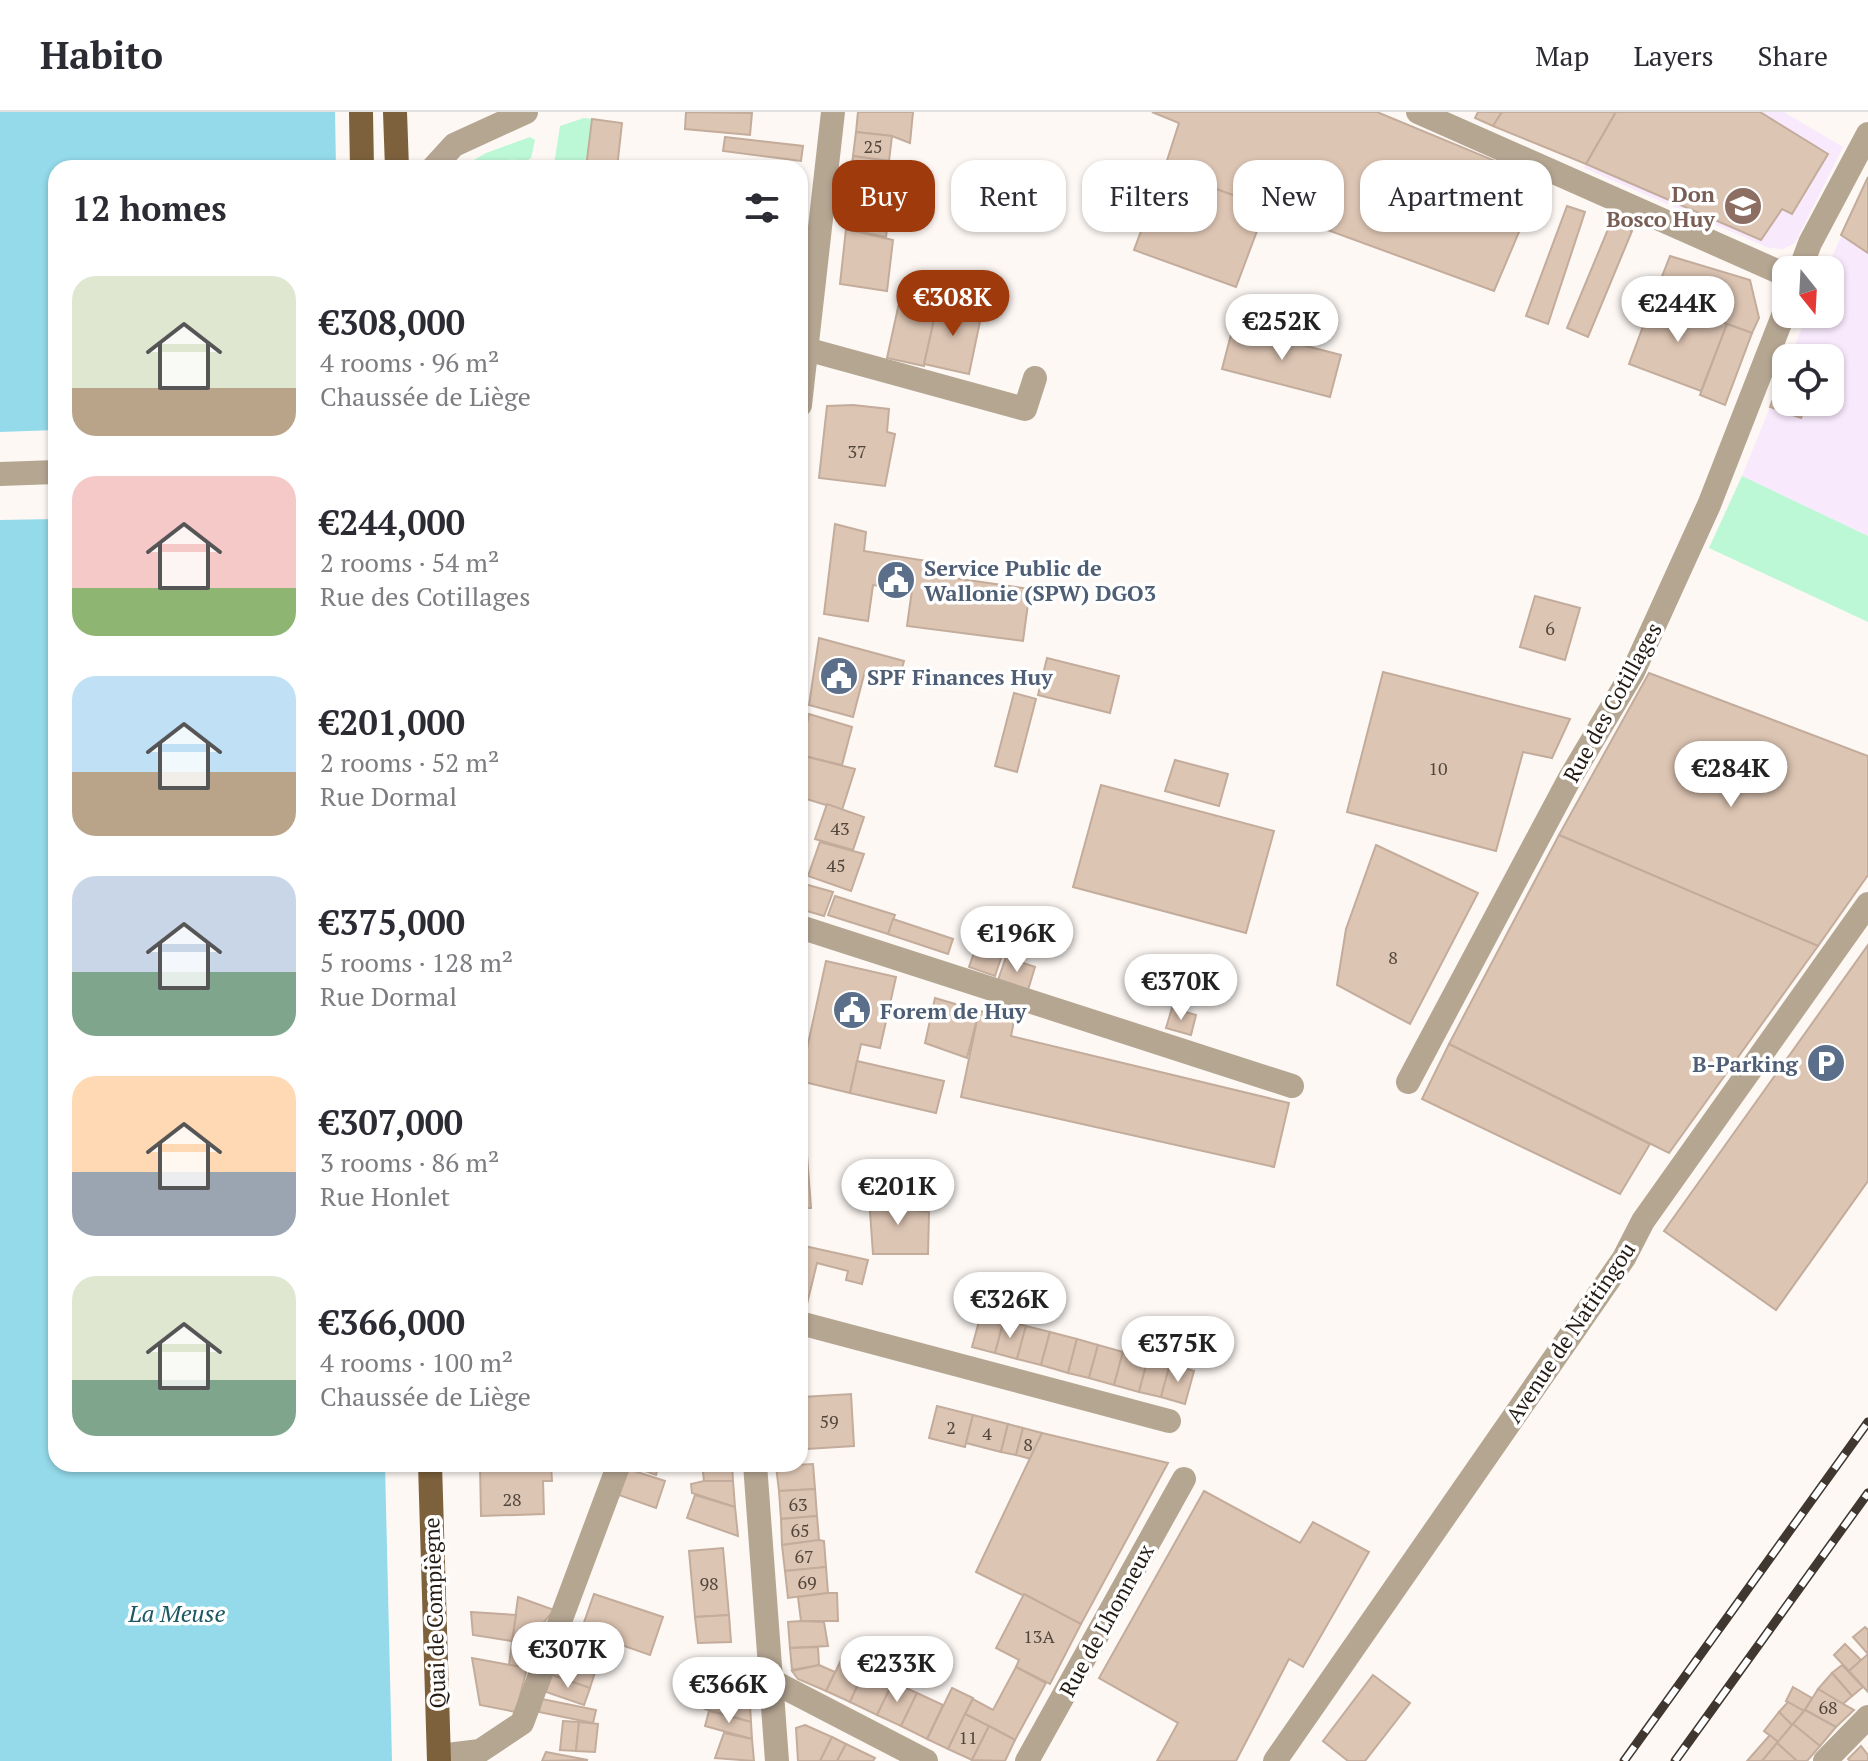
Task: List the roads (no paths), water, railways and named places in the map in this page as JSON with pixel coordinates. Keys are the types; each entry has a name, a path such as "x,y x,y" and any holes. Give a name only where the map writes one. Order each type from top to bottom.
{"main road":[{"path":"361,112 362,160"},
{"path":"395,112 397,160"},
{"name":"Quai de Compiègne","path":"430,1472 439,1758"}],"street":[{"path":"440,160 454,145 510,116 526,112"},
{"path":"808,331 833,112"},
{"path":"1418,112 1772,269"},
{"path":"1807,256 1867,136"},
{"name":"Rue des Cotillages","path":"1408,1082 1570,778 1633,672 1709,505 1778,328"},
{"path":"808,350 1025,409 1035,378"},
{"path":"0,474 48,472"},
{"name":"Avenue de Natitingou","path":"1275,1761 1624,1258 1643,1221 1868,904"},
{"path":"808,930 1292,1086"},
{"path":"808,1325 1169,1421"},
{"path":"439,1758 480,1751 522,1723 616,1472"},
{"path":"756,1472 777,1761"},
{"name":"Rue de Lhonneux","path":"1027,1761 1184,1479"},
{"path":"772,1681 926,1761"},
{"path":"1825,1761 1868,1717"}],"water":[{"name":"La Meuse","path":"0,112 335,112 336,160 48,160 48,1472 385,1472 392,1761 0,1761"}],"railway":[{"path":"1624,1761 1868,1422"},
{"path":"1675,1761 1868,1493"}],"place":[{"name":"Don Bosco Huy","path":"1743,206"},
{"name":"Service Public de Wallonie (SPW) DGO3","path":"896,580"},
{"name":"SPF Finances Huy","path":"839,676"},
{"name":"Forem de Huy","path":"852,1010"},
{"name":"B-Parking","path":"1826,1063"}]}
